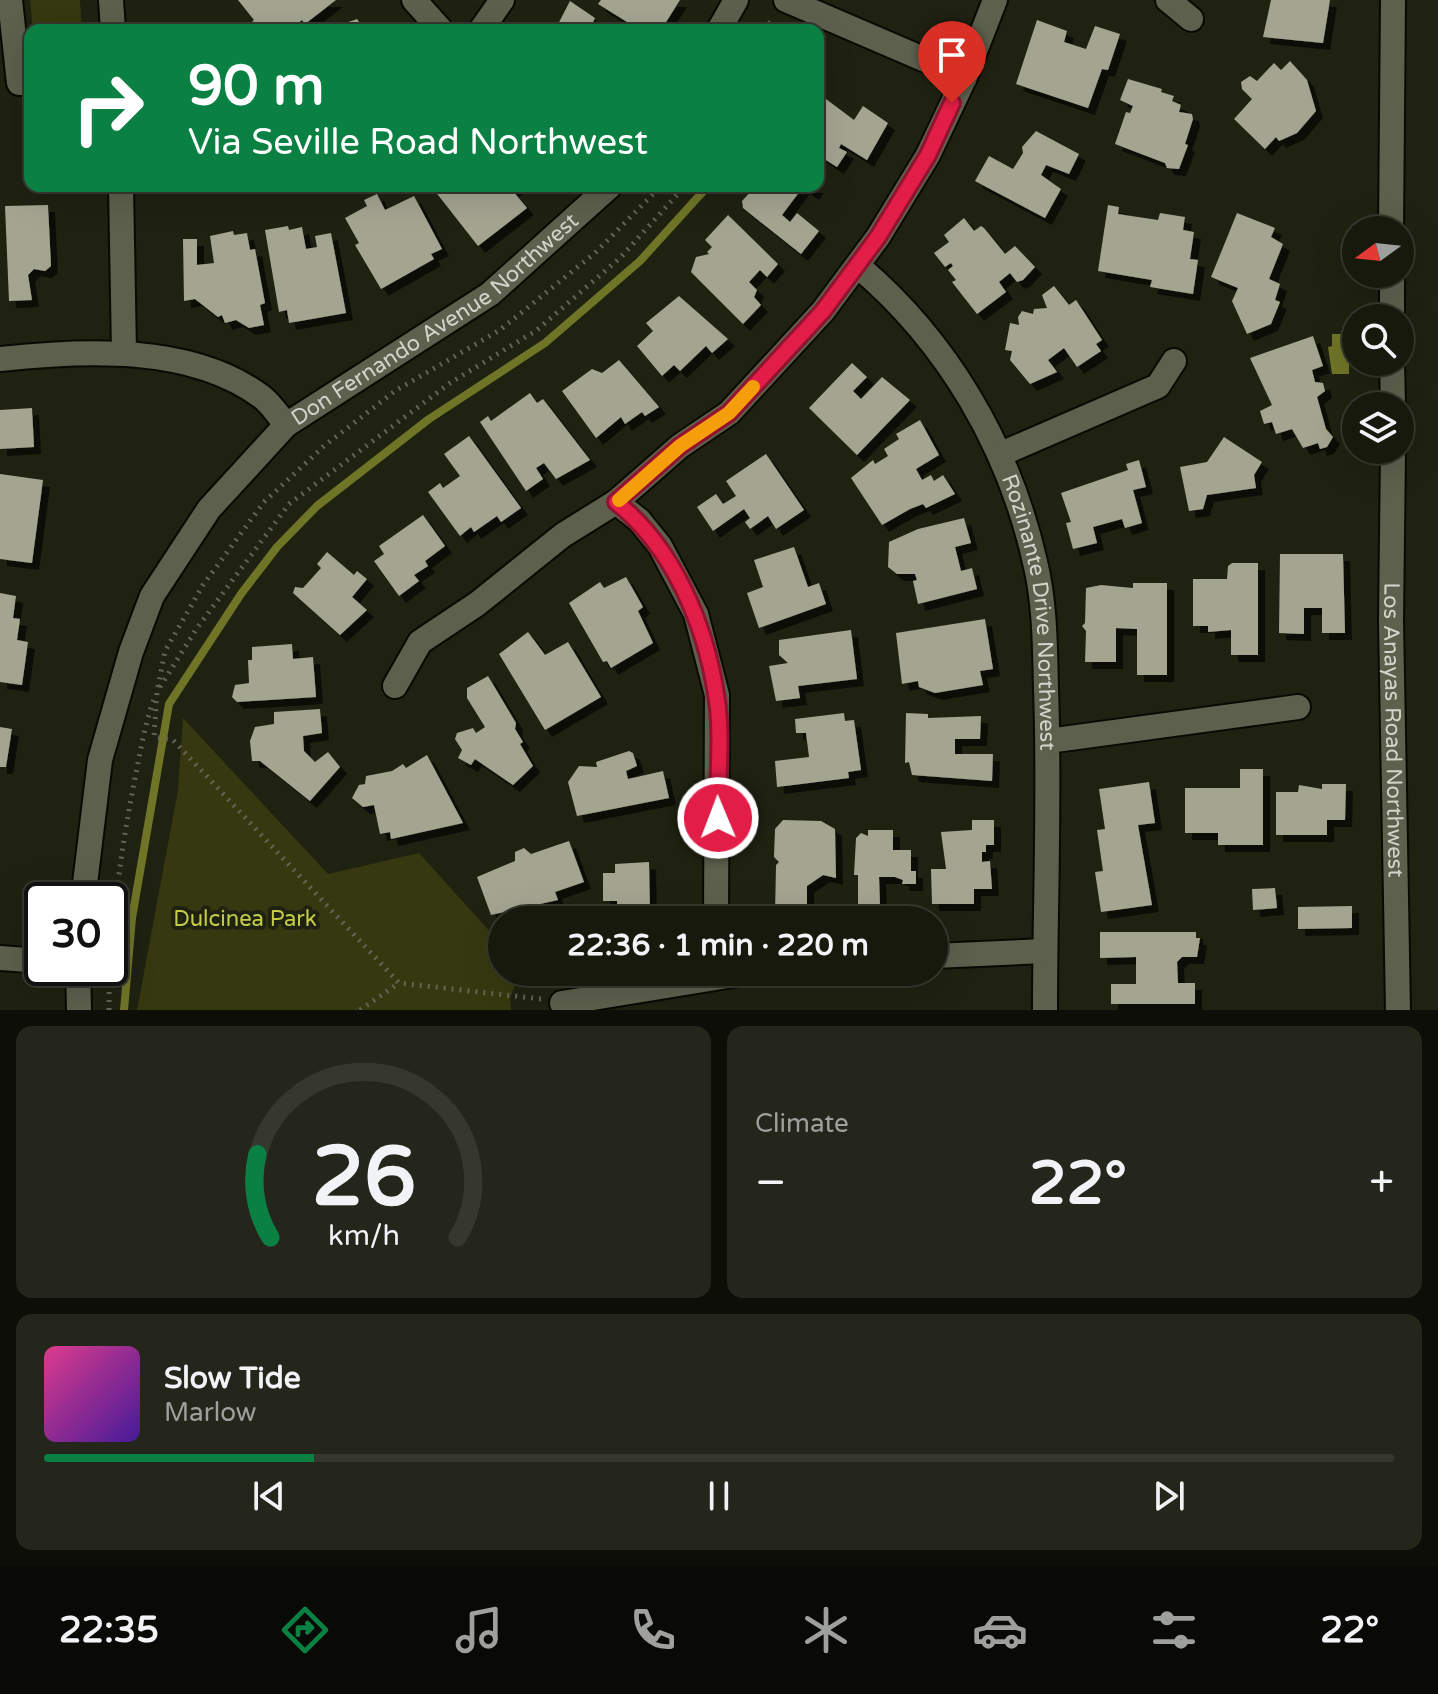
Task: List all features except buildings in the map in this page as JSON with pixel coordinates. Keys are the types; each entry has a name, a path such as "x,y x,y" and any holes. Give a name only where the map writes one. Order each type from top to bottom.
{"street":[{"path":"10,0 19,83 24,83"},
{"path":"111,0 113,24"},
{"path":"414,0 436,24"},
{"path":"485,24 502,0"},
{"path":"722,24 736,0"},
{"path":"786,0 965,77"},
{"path":"395,686 420,642 477,604 563,535 616,502 680,446 729,413 823,311 858,266 928,155 965,77 995,0"},
{"path":"1168,0 1191,19"},
{"path":"1391,216 1393,0"},
{"path":"121,192 124,353"},
{"name":"Don Fernando Avenue Northwest","path":"0,359 124,353 192,365 224,377 263,398 286,425 490,294 599,192"},
{"name":"Rozinante Drive Northwest","path":"858,266 885,289 936,346 1001,454 1036,563 1045,648 1048,741 1045,1010"},
{"path":"1001,454 1158,386 1174,361"},
{"path":"85,882 100,760 131,652 152,596 209,509 286,425"},
{"name":"Los Anayas Road Northwest","path":"1393,464 1391,621 1398,1010"},
{"path":"616,502 639,520 660,546 696,614 717,695 716,906"},
{"path":"1048,741 1298,707"},
{"path":"948,955 1045,951"},
{"path":"0,958 24,960"},
{"path":"78,986 79,1010"},
{"path":"562,1003 653,986"}],"path":[{"path":"562,1003 399,983 173,740 154,737 157,692 165,651 203,585 264,502 324,446 395,391 500,330 596,252 655,192"},
{"path":"109,1010 123,842 146,719 157,692 197,628 289,504 450,383 537,330 621,257 680,192"},
{"path":"360,1010 399,983"}],"green space":[{"path":"30,0 80,0 82,24 32,24"},
{"name":"Dulcinea Park","path":"183,718 328,874 419,853 488,929 488,986 514,986 510,999 511,1010 137,1010 178,790"}],"shaded area":[{"path":"1332,334 1342,334 1342,374 1332,374 1328,347 1332,346"}],"waterway":[{"path":"124,1010 132,918 169,704 241,594 277,547 317,506 429,419 545,343 640,261 703,192"}],"slow traffic":[{"path":"619,500 680,446 729,413 753,387"}],"route":[{"path":"718,818 717,695 696,614 660,546 639,520 616,502 680,446 729,413 823,311 878,237 928,155 952,103"}]}
